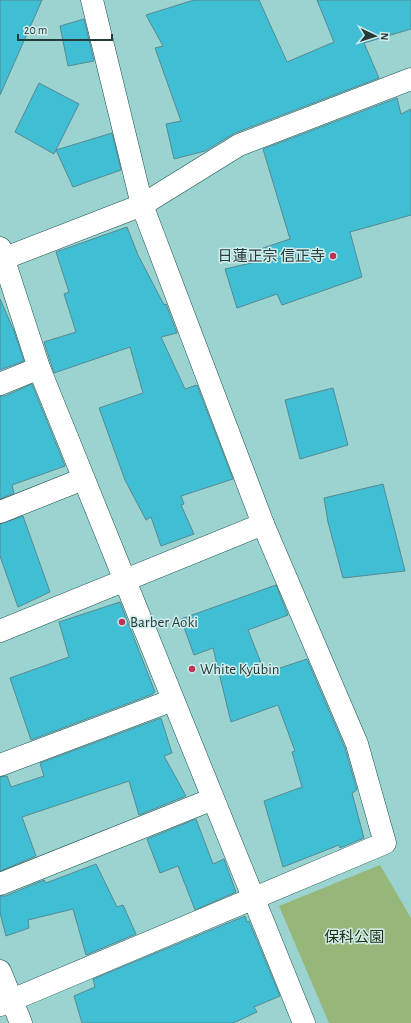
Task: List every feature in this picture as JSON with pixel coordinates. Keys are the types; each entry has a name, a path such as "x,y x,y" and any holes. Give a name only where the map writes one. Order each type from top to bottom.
{"street":[{"path":"6,1003 385,843 357,744 263,524 142,205 92,0"},
{"path":"304,1023 39,368 1,256 142,205 239,145 411,79"},
{"path":"0,384 39,368"},
{"path":"0,512 83,479"},
{"path":"0,631 263,524"},
{"path":"0,765 173,700"},
{"path":"0,884 213,799"},
{"path":"0,971 6,1003 21,1023"}],"green space":[{"name":"保科公園","path":"380,865 411,918 411,1023 329,1023 279,906"}],"building":[{"path":"0,0 42,0 0,95"},
{"path":"194,0 259,0 287,62 334,42 317,0 411,0 411,29 364,43 379,78 235,133 205,151 174,159 166,124 181,121 155,48 163,46 146,15"},
{"path":"84,19 94,61 68,66 60,26"},
{"path":"39,83 79,104 54,154 15,132"},
{"path":"397,98 401,114 411,109 411,215 350,232 362,277 282,305 277,294 237,308 225,269 264,260 263,248 290,239 263,149"},
{"path":"112,133 121,170 73,187 56,150"},
{"path":"127,227 138,255 164,305 166,304 177,333 161,337 185,389 197,385 233,479 181,496 184,504 181,505 194,534 161,546 151,517 146,520 125,480 99,408 143,393 130,347 54,373 44,342 76,332 64,294 69,292 56,252"},
{"path":"0,299 14,331 24,361 0,370"},
{"path":"32,384 65,466 12,485 14,493 0,499 0,396 5,396"},
{"path":"333,388 348,445 300,459 285,400"},
{"path":"383,484 405,571 343,578 328,522 324,498"},
{"path":"23,516 50,592 18,607 0,556 0,524"},
{"path":"276,585 288,615 248,630 265,673 307,659 345,748 357,790 352,793 364,838 340,848 339,845 283,867 264,801 302,787 292,752 295,751 278,705 231,722 213,648 194,655 181,619"},
{"path":"120,602 155,692 31,740 10,678 69,657 59,622"},
{"path":"161,718 172,753 164,756 186,796 139,815 129,781 22,817 36,856 0,871 0,777 7,776 11,787 44,776 40,763"},
{"path":"196,819 213,864 224,859 236,892 195,910 178,866 160,873 147,839"},
{"path":"96,864 117,907 123,905 136,934 86,955 73,909 28,920 29,928 6,936 0,913 0,896 5,896 44,880 46,883"},
{"path":"245,916 247,922 249,921 280,996 254,1007 257,1012 233,1023 82,1023 74,996 95,987 93,979"}],"place":[{"name":"日蓮正宗 信正寺","path":"333,256"},
{"name":"Barber Aoki","path":"122,622"},
{"name":"White Kyūbin","path":"192,669"}]}
